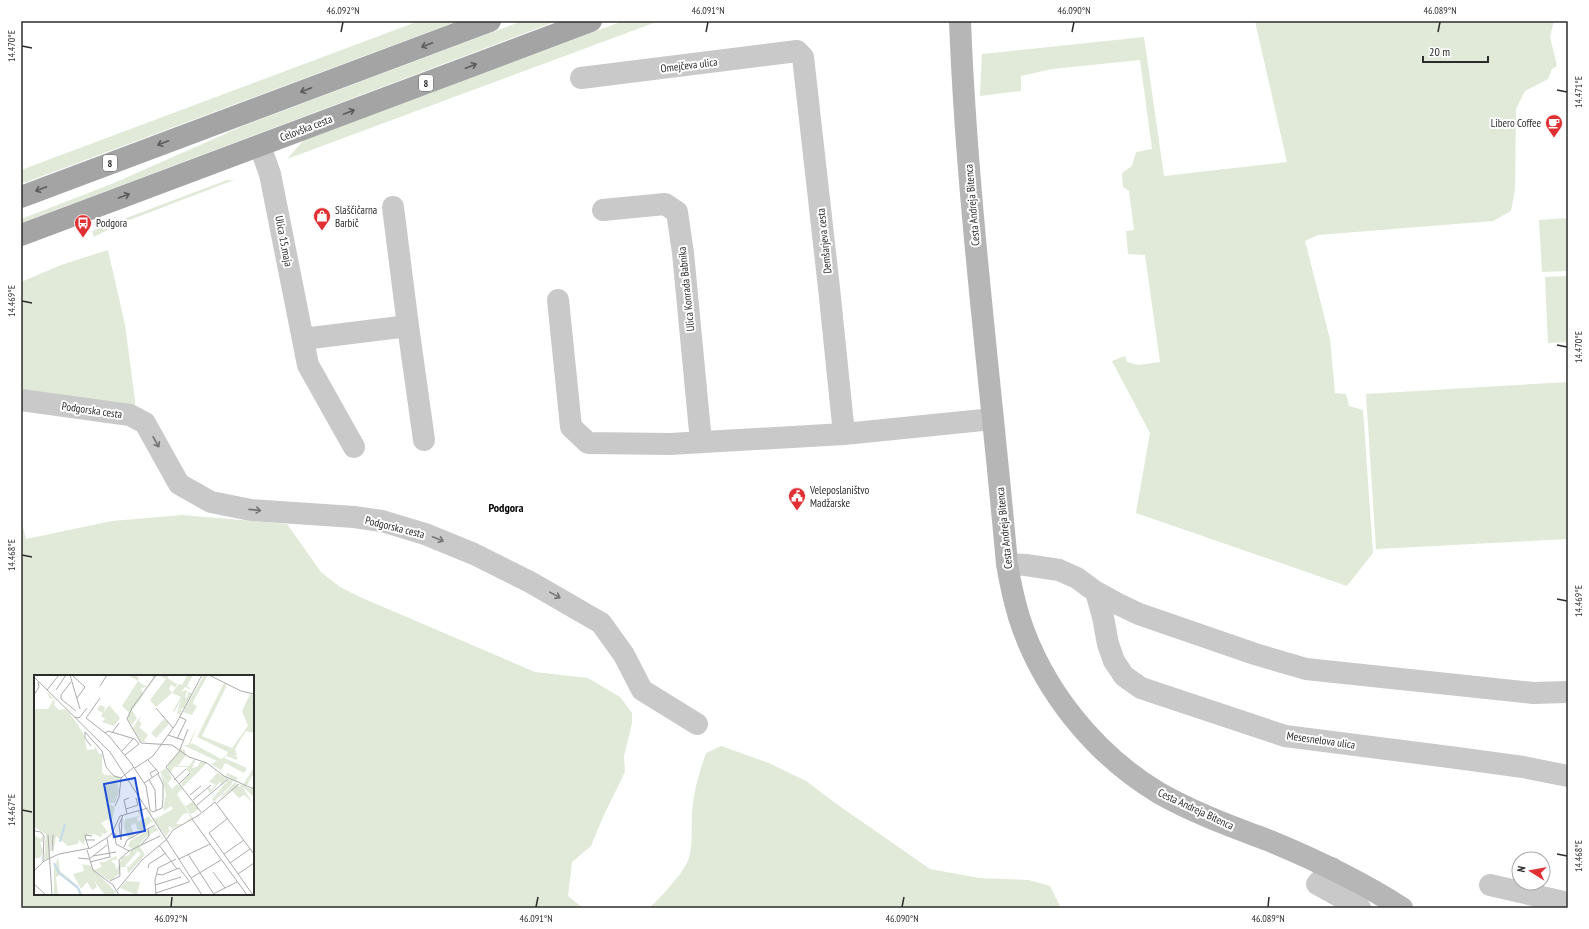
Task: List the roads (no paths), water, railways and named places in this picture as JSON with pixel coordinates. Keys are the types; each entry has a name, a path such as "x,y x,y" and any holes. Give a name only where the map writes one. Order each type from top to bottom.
{"main road":[{"name":"8","path":"21,197 490,21"},
{"name":"Celovška cesta","path":"21,235 591,21"}],"street":[{"name":"Cesta Andreja Bitenca","path":"960,21 963,86 971,190 1007,564 1019,617 1043,672 1067,710 1103,750 1136,777 1175,801 1332,868 1365,885 1402,908"},
{"name":"Omejčeva ulica","path":"581,78 797,51"},
{"name":"Demšarjeva cesta","path":"797,51 803,56 830,288 844,434"},
{"name":"Ulica 15.maja","path":"260,146 270,174 308,365 354,447"},
{"name":"Ulica Konrada Babnika","path":"603,210 665,204 677,212 683,253 701,442"},
{"path":"393,207 424,440"},
{"path":"558,300 571,427 588,444 670,444 844,434 993,419"},
{"path":"303,339 408,326"},
{"name":"Podgorska cesta","path":"21,400 130,415 145,423 179,484 211,502 251,510 354,517 382,521 425,534 474,554 530,582 601,623 624,656 642,690 696,724"},
{"path":"1007,564 1059,570 1077,578 1096,592 1118,604 1140,614 1255,654 1306,669 1533,693 1568,692"},
{"name":"Mesesnelova ulica","path":"1096,592 1108,644 1114,661 1124,676 1141,688 1285,736 1523,767 1568,776"},
{"path":"1332,868 1317,884 1360,908"},
{"path":"1490,885 1568,902"}],"place":[{"name":"Libero Coffee","path":"1554,138"},
{"name":"Slaščičarna Barbič","path":"322,231"},
{"name":"Podgora","path":"83,238"},
{"name":"Veleposlaništvo Madžarske","path":"797,511"}],"district":[{"name":"Podgora","path":"506,507"}]}
